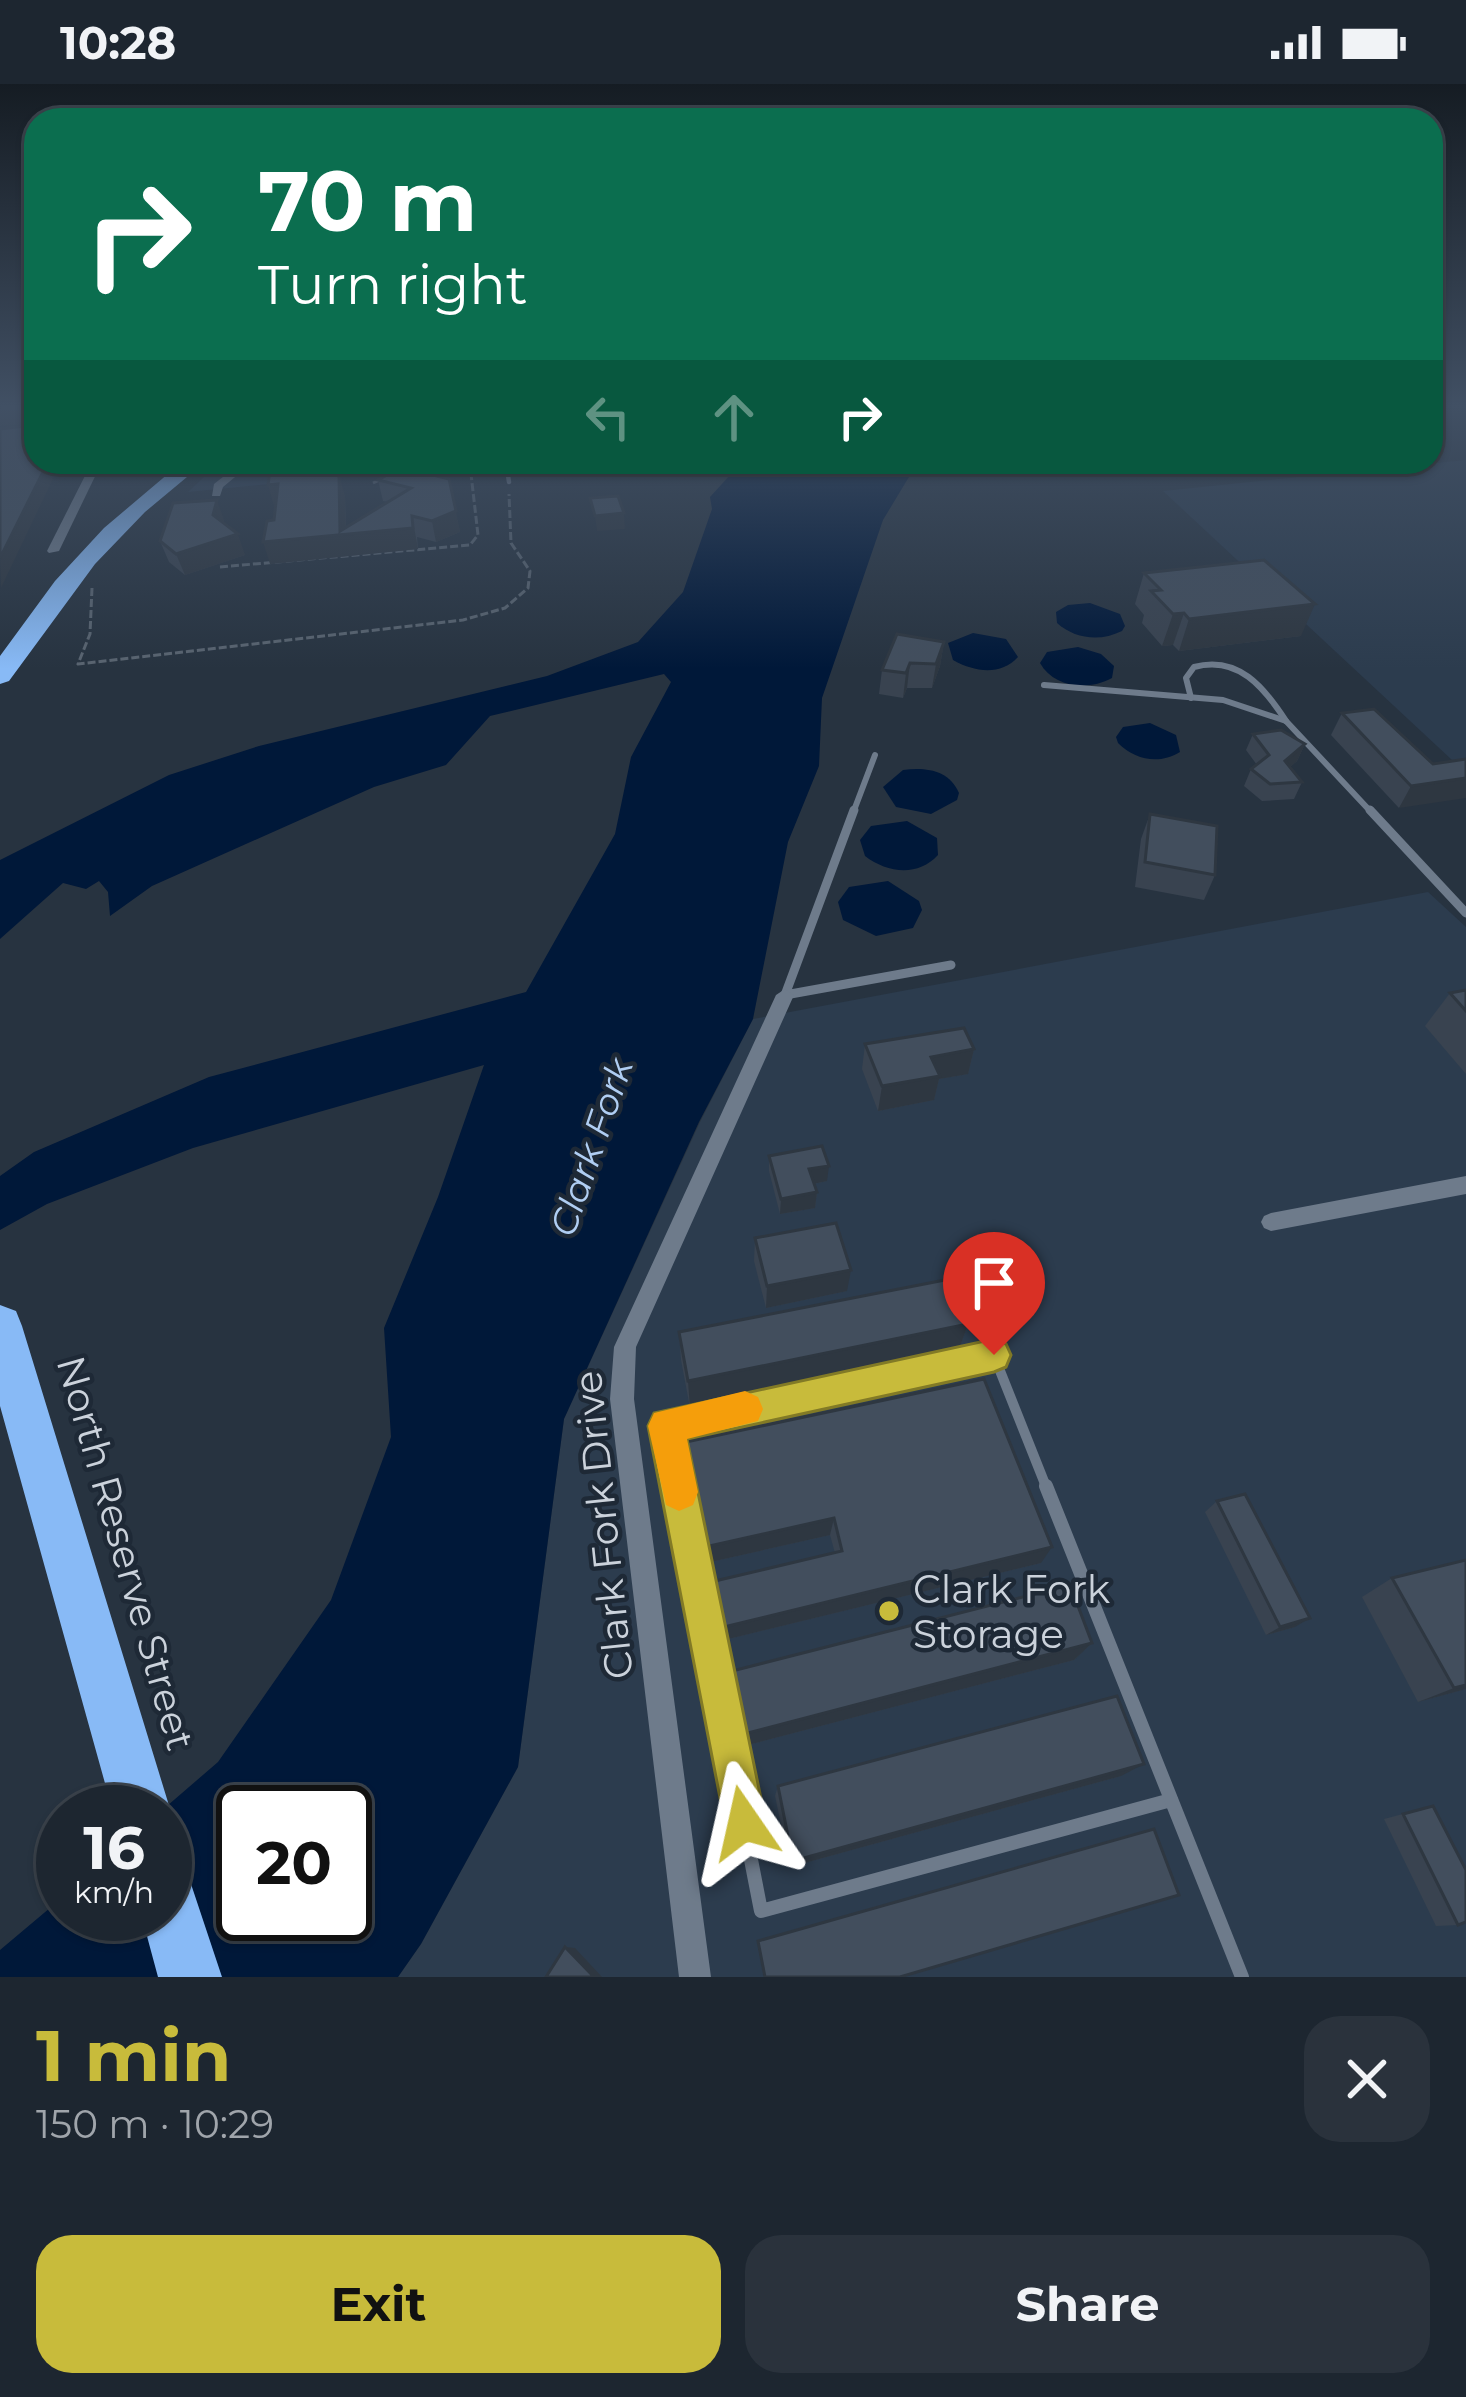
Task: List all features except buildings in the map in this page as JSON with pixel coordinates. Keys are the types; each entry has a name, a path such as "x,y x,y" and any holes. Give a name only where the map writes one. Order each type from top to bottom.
{"highway":[{"path":"0,676 63,584 156,492"},
{"name":"North Reserve Street","path":"0,1326 134,1785"},
{"path":"180,1941 190,1977"}],"street":[{"path":"53,550 82,492"},
{"name":"Clark Fork Drive","path":"695,1977 622,1399 625,1347 785,995"},
{"path":"1271,1222 1466,1185"}],"lane":[{"path":"1191,698 1186,678 1194,667 1212,662 1238,669 1266,689 1286,721 1466,913"},
{"path":"1043,685 1223,700 1286,721"},
{"name":"Clark Fork Drive","path":"785,995 794,960 875,754"},
{"path":"785,995 951,965"},
{"path":"981,1323 1242,1977"},
{"path":"994,1355 666,1426 761,1911 1171,1800"}],"path":[{"path":"220,567 470,545 478,535 473,492"},
{"path":"63,584 95,588 90,634 78,664 463,620 505,608 528,588 530,571 511,543 509,492"}],"shaded area":[{"path":"1164,492 1466,492 1466,773"},
{"path":"1428,892 1466,927 1466,1977 398,1977 518,1767 564,1419 700,1122 753,1019"}],"water":[{"name":"Clark Fork","path":"714,492 900,492 883,520 822,698 819,766 788,842 753,1019 699,1122 564,1419 518,1767 398,1977 0,1977 0,1950 36,1920 36,1941 192,1941 191,1785 218,1762 331,1600 391,1437 384,1328 438,1197 484,1065 193,1148 47,1204 0,1230 0,1176 34,1152 209,1077 526,992 615,834 631,757 671,682 664,674 490,716 446,765 374,787 152,886 110,916 108,892 99,881 86,889 63,883 0,939 0,860 169,775 259,746 547,676 638,642 683,592"},
{"path":"1090,603 1120,614 1122,631 1088,637 1057,623 1056,612 1068,605"},
{"path":"973,633 1006,639 1018,657 1004,667 987,670 953,660 948,643"},
{"path":"1078,647 1101,654 1114,666 1112,678 1093,685 1072,685 1054,678 1040,663 1047,652"},
{"path":"1150,723 1176,735 1180,752 1147,759 1118,743 1116,737 1123,727"},
{"path":"903,770 943,775 955,785 957,800 931,814 896,807 883,787"},
{"path":"907,821 937,838 938,855 930,862 902,870 865,856 860,840 871,826"},
{"path":"888,881 919,901 922,910 913,928 876,936 843,920 838,902 849,887"}],"slow traffic":[{"path":"679,1492 666,1426 745,1409"}],"place":[{"name":"Clark Fork Storage","path":"889,1611"}],"route":[{"path":"744,1823 666,1426 994,1355"}]}
